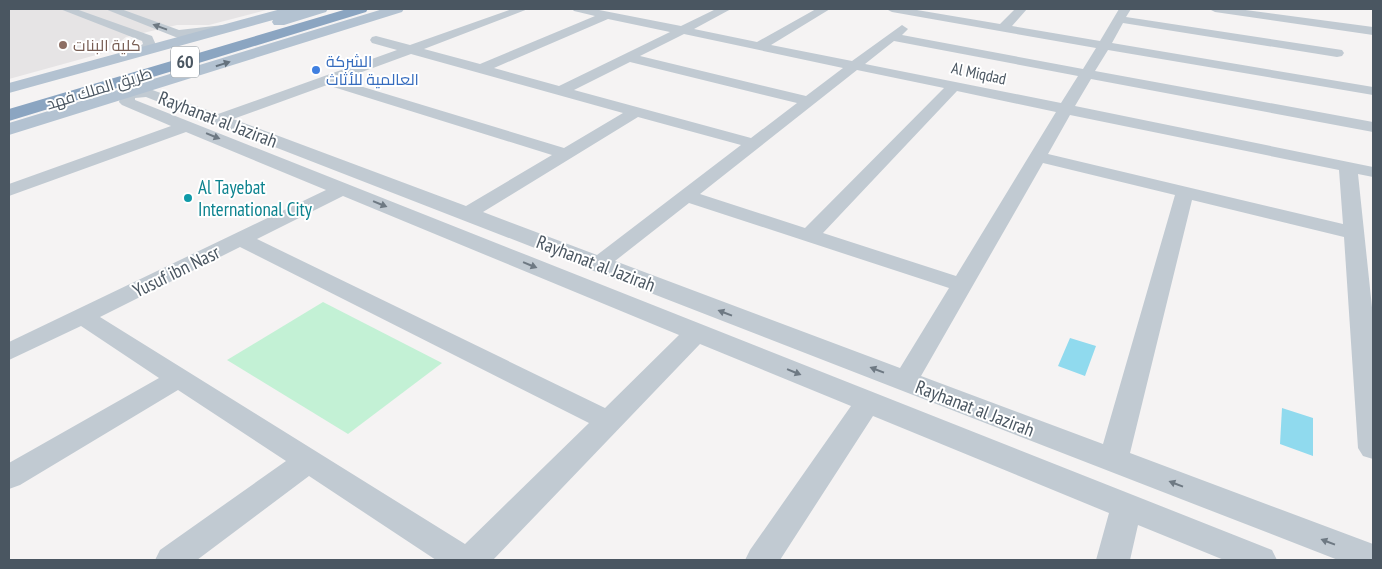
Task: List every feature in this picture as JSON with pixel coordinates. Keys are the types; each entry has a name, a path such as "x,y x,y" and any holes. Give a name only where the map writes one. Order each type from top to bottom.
{"highway":[{"name":"طريق الملك فهد","path":"9,100 332,9"},
{"name":"طريق الملك فهد","path":"9,115 361,9"},
{"path":"288,31 374,9"}],"main road":[{"path":"9,88 296,9"},
{"path":"260,28 321,9"},
{"path":"9,130 397,9"}],"street":[{"path":"66,9 148,39 150,45 138,52"},
{"path":"96,19 115,10 135,9"},
{"path":"218,119 522,9"},
{"name":"Al Miqdad","path":"578,9 1373,172"},
{"path":"562,90 725,9"},
{"path":"759,46 824,9"},
{"path":"892,9 924,11 1003,28 1373,91"},
{"path":"1003,28 1021,9"},
{"path":"1215,9 1373,31"},
{"path":"115,10 178,34 224,28"},
{"path":"598,264 924,11"},
{"path":"1214,64 1234,12"},
{"path":"905,381 1122,14 1224,35 1337,52"},
{"path":"483,68 607,15"},
{"path":"1336,84 1338,26"},
{"path":"891,37 1373,127"},
{"path":"376,40 754,144"},
{"path":"627,57 809,101"},
{"path":"327,80 565,154"},
{"path":"809,236 954,86"},
{"name":"Rayhanat al Jazirah","path":"1260,560 127,102 127,94 147,92 1373,560"},
{"path":"467,214 636,111"},
{"path":"9,190 186,126"},
{"path":"1038,157 1185,192 1361,243"},
{"path":"1348,167 1361,243 1367,305 1373,448"},
{"name":"Yusuf ibn Nasr","path":"9,352 343,189"},
{"path":"1113,461 1185,192"},
{"path":"686,196 962,284"},
{"path":"240,239 608,421"},
{"path":"82,316 463,560"},
{"path":"471,560 697,332"},
{"path":"767,361 789,337"},
{"path":"9,477 179,378"},
{"path":"762,560 868,402"},
{"path":"172,560 308,461"},
{"path":"1113,560 1126,506"}],"shaded area":[{"name":"كلية البنات","path":"9,9 270,9 209,25 177,25 126,37 107,52 9,79"}],"green space":[{"path":"323,302 442,363 348,434 227,360"}],"water":[{"path":"1070,338 1096,346 1085,376 1058,366"},
{"path":"1282,408 1313,418 1313,456 1280,444"}],"place":[{"name":"كلية البنات","path":"63,45"},
{"name":"الشركة العالمية للأثاث","path":"316,70"},
{"name":"Al Tayebat International City","path":"188,198"}]}
